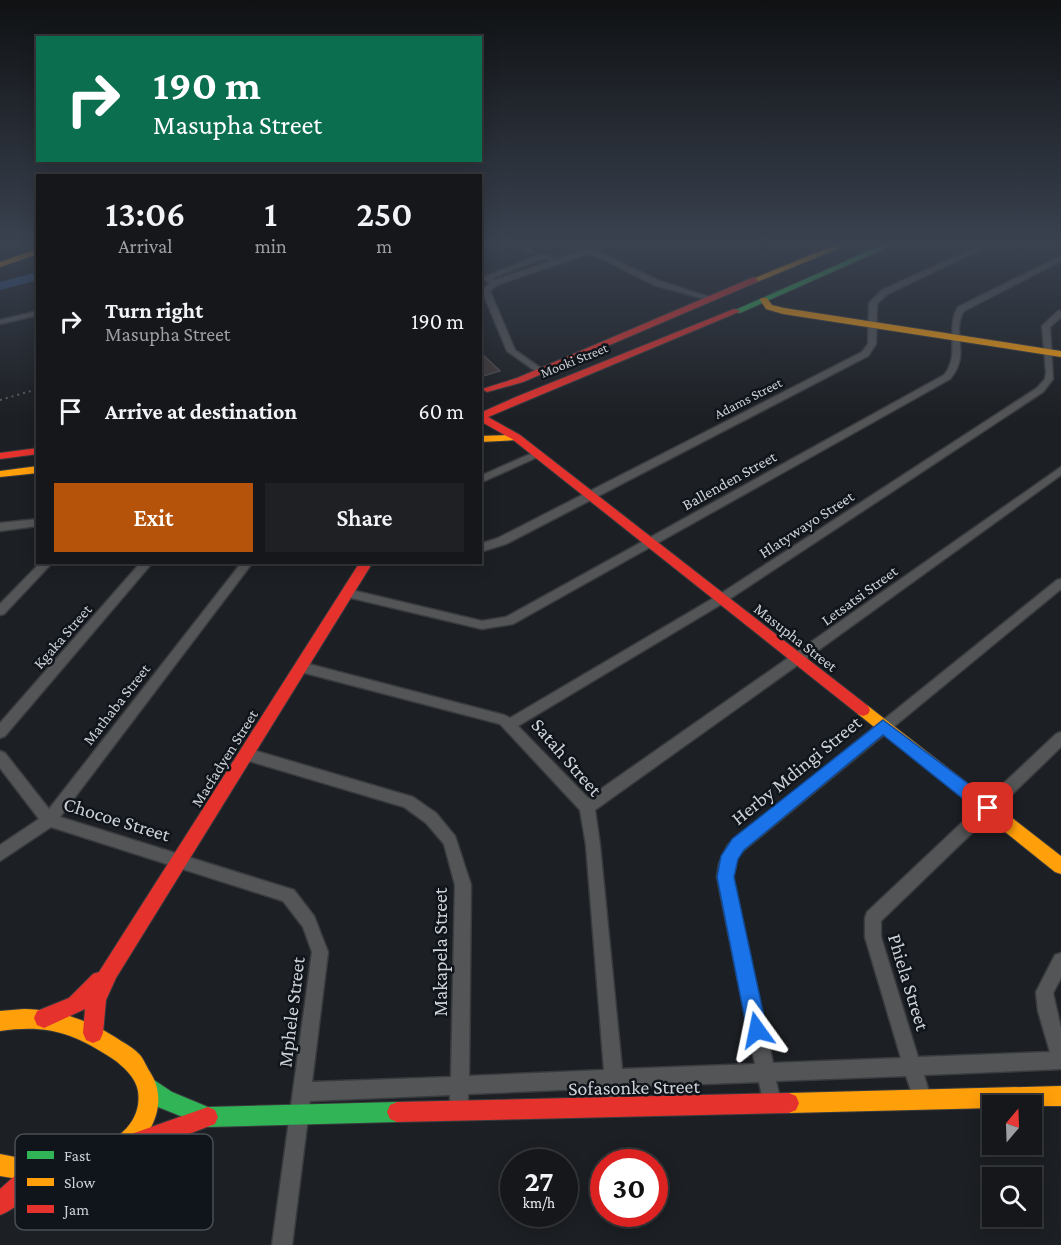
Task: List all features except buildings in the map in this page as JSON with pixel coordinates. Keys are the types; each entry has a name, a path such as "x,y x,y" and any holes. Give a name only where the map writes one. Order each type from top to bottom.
{"main road":[{"name":"Mooki Street","path":"483,388 541,371 691,303"},
{"name":"Mooki Street","path":"482,415 756,303"},
{"path":"766,303 769,307 793,313"},
{"path":"742,309 793,313 1054,353"},
{"name":"Masupha Street","path":"483,388 500,396 499,418 509,434"},
{"name":"Masupha Street","path":"482,417 537,454 1061,866"},
{"path":"482,422 509,434"},
{"path":"482,439 509,434"},
{"path":"0,456 36,451"},
{"path":"0,474 36,469"},
{"name":"Macfadyen Street","path":"93,1033 96,999 109,971 366,564"},
{"name":"Macfadyen Street","path":"42,1018 75,1005 109,971"},
{"name":"Sofasonke Street","path":"1,1020 42,1018 70,1024 93,1033 136,1066 148,1086 165,1100 208,1118"},
{"name":"Sofasonke Street","path":"135,1134 147,1116 148,1086"},
{"name":"Sofasonke Street","path":"163,1134 208,1118 1061,1096"},
{"name":"Sofasonke Street","path":"0,1165 15,1168"},
{"path":"0,1204 15,1191"}],"street":[{"path":"491,303 507,345 517,356 541,371"},
{"name":"Adams Street","path":"482,547 502,541 866,354 872,344 873,303"},
{"name":"Ballenden Street","path":"347,593 491,626 509,621 947,377 955,368 958,338 955,317 960,309 972,303"},
{"path":"0,322 36,313"},
{"name":"Hlatywayo Street","path":"511,724 721,599 1040,390 1049,379 1054,353 1046,326 1061,313"},
{"path":"482,479 537,454"},
{"name":"Letsatsi Street","path":"586,807 798,659 1061,470"},
{"path":"0,527 36,522"},
{"path":"0,611 46,564"},
{"name":"Kgaka Street","path":"0,732 146,564"},
{"name":"Mathaba Street","path":"0,854 49,820 246,564"},
{"name":"Herby Mdingi Street","path":"772,1103 725,877 727,864 738,845 1061,583"},
{"name":"Satah Street","path":"301,667 496,716 511,724 586,807 593,845 616,1107"},
{"name":"Phiela Street","path":"922,1099 873,937 873,918 1061,738"},
{"name":"Makapela Street","path":"246,754 408,802 431,818 450,841 463,885 459,1111"},
{"name":"Chocoe Street","path":"0,757 49,820 179,860"},
{"name":"Mphele Street","path":"179,860 288,895 304,912 316,933 320,952 319,972 282,1245"},
{"path":"302,1092 1061,1058 1047,1011 1044,992 1061,961"}],"railway":[{"path":"0,400 36,390"}],"traffic: fast":[{"path":"737,311 755,303"},
{"path":"148,1086 165,1100 208,1117 397,1112"}],"traffic: slow":[{"path":"766,303 769,307 783,311 1061,354"},
{"path":"482,439 514,438"},
{"path":"0,474 36,469"},
{"path":"863,710 1061,866"},
{"path":"0,1021 36,1019 60,1022 94,1035 131,1060 148,1087 148,1113 134,1134"},
{"path":"789,1103 1061,1096"},
{"path":"0,1165 15,1168"}],"traffic: jam":[{"path":"487,389 520,380 700,303"},
{"path":"482,415 737,311"},
{"path":"482,418 516,437 863,710"},
{"path":"0,456 36,451"},
{"path":"93,1033 96,999 109,971 366,564"},
{"path":"44,1018 76,1005 100,981"},
{"path":"397,1112 789,1103"},
{"path":"161,1134 208,1117"},
{"path":"0,1204 15,1191"}],"route":[{"path":"757,1030 725,877 730,856 738,845 883,726 988,808"}]}
